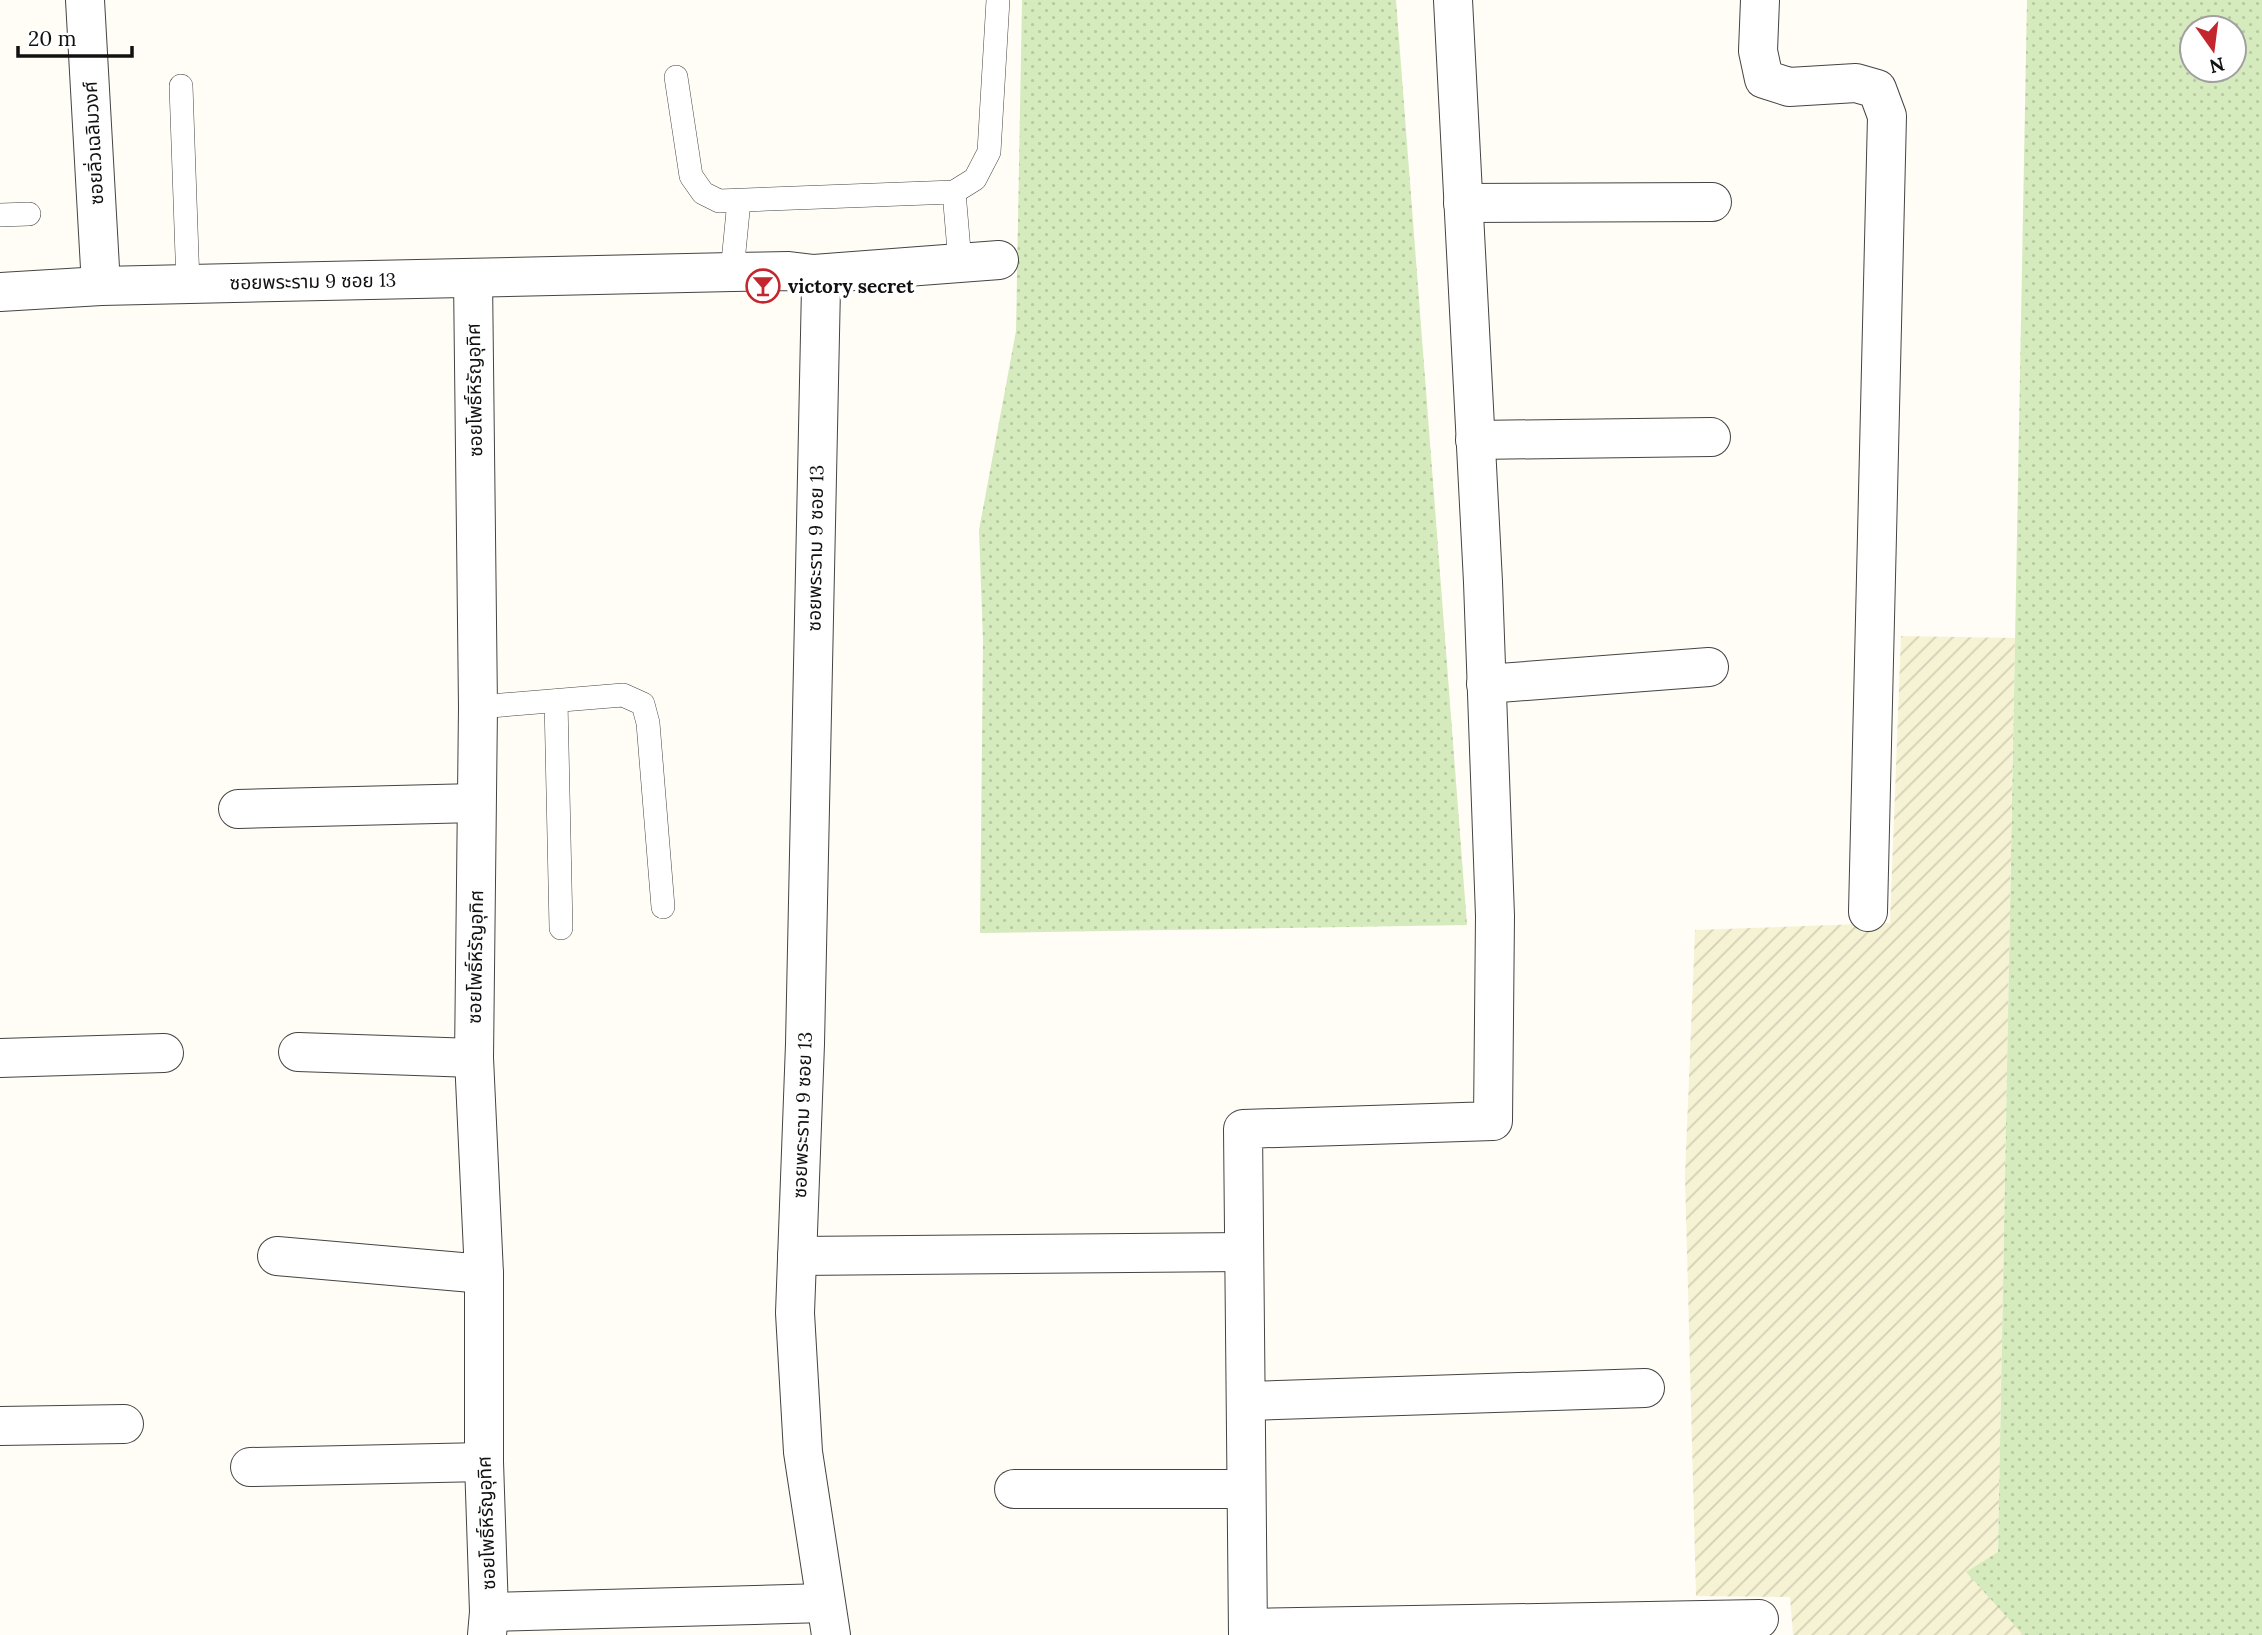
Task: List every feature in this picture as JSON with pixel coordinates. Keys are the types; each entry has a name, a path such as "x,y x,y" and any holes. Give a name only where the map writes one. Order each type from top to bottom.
{"street":[{"name":"ซอยลิ่วเฉลิมวงศ์","path":"85,0 101,286"},
{"path":"1452,0 1475,440 1495,915 1493,1121 1243,1129 1248,1631 1759,1619"},
{"path":"1760,0 1758,51 1764,79 1789,87 1856,83 1877,89 1887,116 1868,912"},
{"path":"1463,202 1712,202"},
{"path":"814,274 999,260"},
{"name":"ซอยพระราม 9 ซอย 13","path":"0,292 188,284 789,271 814,274 821,287 806,1016 795,1314 803,1452 828,1619"},
{"name":"ซอยโพธิ์หิรัญอุทิศ","path":"473,278 478,707 474,1058 484,1274 484,1462 488,1623"},
{"path":"1475,440 1711,437"},
{"path":"1486,684 1709,667"},
{"path":"238,809 477,803"},
{"path":"298,1052 474,1058"},
{"path":"0,1058 164,1053"},
{"path":"797,1256 1244,1252"},
{"path":"277,1256 484,1274"},
{"path":"1246,1401 1645,1388"},
{"path":"0,1426 124,1424"},
{"path":"250,1467 484,1462"},
{"path":"1014,1489 1246,1489"},
{"path":"488,1623 828,1619"}],"lane":[{"path":"676,77 691,176 703,193 719,201 954,192 975,179 989,152 998,0"},
{"path":"181,86 188,284"},
{"path":"954,192 960,262"},
{"path":"733,272 739,201"},
{"path":"0,215 29,214"},
{"path":"478,707 624,695 643,704 648,723 663,907"},
{"path":"556,701 561,928"}],"shaded area":[{"path":"1901,636 2015,638 1998,1553 1967,1572 2023,1635 1793,1635 1790,1597 1696,1596 1685,1176 1695,930 1890,923"}],"green space":[{"path":"1022,0 1396,0 1467,925 980,933 983,641 979,530 1016,331"},
{"path":"2027,0 2262,0 2262,1635 2023,1635 1966,1572 1998,1552"}],"place":[{"name":"victory secret","path":"763,286"}]}
